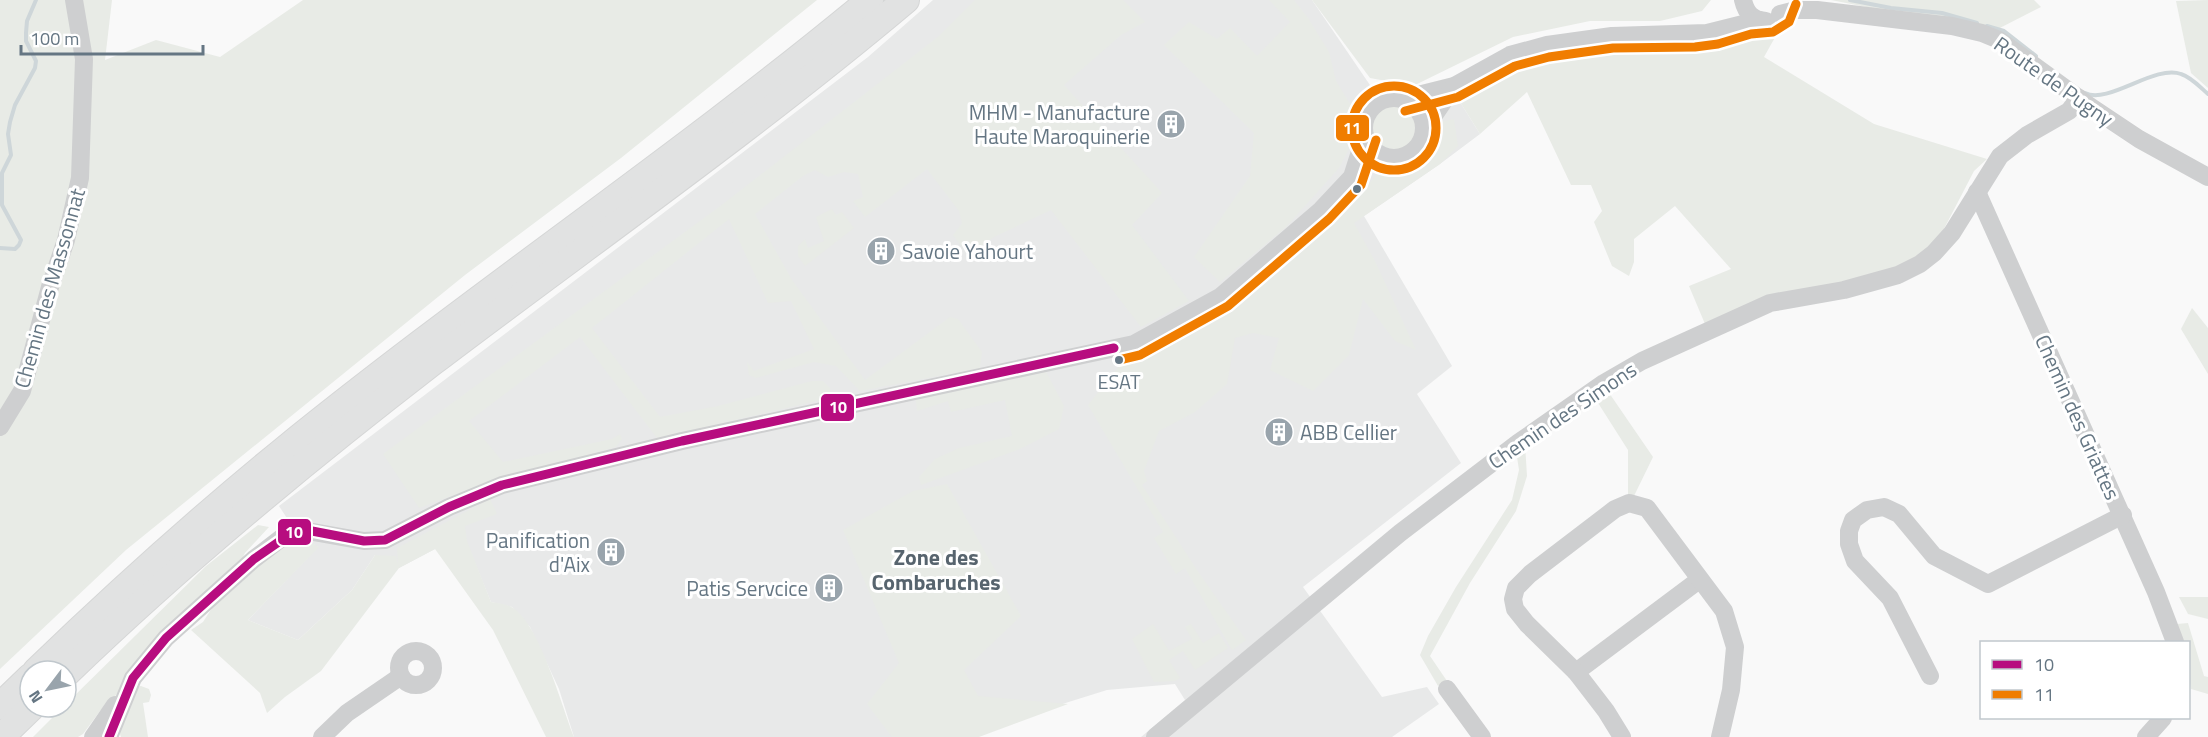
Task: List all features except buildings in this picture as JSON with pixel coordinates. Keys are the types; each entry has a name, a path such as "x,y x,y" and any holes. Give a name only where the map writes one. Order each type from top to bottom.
{"highway":[{"path":"49,659 127,584 294,441 756,91 870,0"},
{"path":"78,663 200,551 297,469 760,117 906,0"},
{"path":"0,706 18,689"},
{"path":"1,737 20,719"}],"street":[{"name":"Chemin des Massonnat","path":"0,427 22,391 50,287 66,240 80,178 84,59 74,0"},
{"path":"1707,33 1727,21 1743,0 1749,14 1759,20"},
{"name":"Route de Pugny","path":"1795,0 1817,10"},
{"name":"Route de Pugny","path":"1454,86 1510,55 1547,45 1612,36 1707,33 1759,20 1770,20 1783,7 1952,26 1982,33 2012,48 2139,139 2208,177"},
{"path":"1454,86 1424,130 1422,138 1413,151 1398,157 1382,155 1369,144 1364,126 1371,108 1386,99 1402,99 1454,86"},
{"name":"Chemin des Simons","path":"1155,737 1400,533 1525,438 1604,383 1642,361 1770,303 1844,290 1886,279 1909,270 1934,254 1952,233 2000,156 2027,135 2069,111 2079,98"},
{"path":"1402,99 1416,108 1421,115 1424,130"},
{"path":"1352,177 1365,135"},
{"path":"93,737 133,678 166,638 254,559 293,532 312,531 364,541 385,540 449,507 502,484 681,441 1134,344 1220,297 1321,210 1352,177 1382,155"},
{"name":"Chemin des Griattes","path":"1977,192 2123,515 2175,641"},
{"path":"1622,737 1606,711 1576,672 1527,624 1515,609 1512,598 1516,588 1530,574 1615,508 1629,503 1647,508 1724,611 1735,647 1731,690 1720,737"},
{"path":"1930,676 1890,598 1855,561 1849,544 1849,531 1853,520 1867,510 1884,507 1899,514 1934,556 1988,584 2123,515"},
{"path":"1576,672 1699,580"},
{"path":"322,737 347,713 401,676"},
{"path":"109,737 133,678"},
{"path":"1447,689 1482,737"},
{"path":"2146,737 2161,719"}],"shaded area":[{"path":"0,0 112,0 105,60 156,40 220,57 303,0 817,0 621,158 465,275 126,550 0,669"},
{"name":"Zone des Combaruches","path":"933,0 1312,0 1372,88 1455,94 1480,134 1364,216 1452,366 1417,394 1461,463 1303,587 1382,697 1427,687 1439,704 1392,737 1141,737 1185,700 1175,684 1107,690 957,737 574,737 559,689 530,627 512,607 491,602 466,541 435,549 399,568 375,555 352,590 298,640 248,620 318,547 298,535 279,506 868,57"},
{"path":"975,0 1123,0 1145,22 1121,35 1064,85 1162,193 1132,225 1189,301 1141,327 1051,210 994,237 968,255 953,235 962,223 959,211 927,169 865,217 853,201 863,197 858,174 844,172 828,177 815,170 803,176 755,214 792,280 865,380 950,317 958,319 982,352 980,368 860,391 836,366 814,362 756,378 749,375 747,362 754,371 814,349 791,301 768,303 729,219 592,328 660,417 718,406 812,381 823,381 830,388 830,393 825,399 657,438 580,337 469,421 503,462 612,439 620,434 622,439 616,447 489,482 419,508 383,454 723,204 939,36"},
{"path":"1269,0 1294,0 1329,52 1336,81 1355,112 1349,149 1339,168 1286,227 1220,282 1194,257 1250,176 1254,133 1164,45 1189,22 1217,39 1230,28 1257,56 1290,22"},
{"path":"1312,0 1711,0 1702,11 1660,21 1590,21 1513,37 1413,86 1370,78"},
{"path":"1831,0 2034,0 2041,7 1992,32"},
{"path":"2208,0 2208,88 2191,73 2176,1"},
{"path":"1782,25 1764,57 1874,124 1987,159 1974,171 1934,248 1886,275 1705,324 1689,286 1731,269 1675,206 1634,239 1634,262 1629,276 1612,266 1594,222 1602,211 1591,185 1571,185 1527,92 1480,134 1455,94 1500,67 1554,53 1626,44 1679,45 1754,34 1756,31 1754,28"},
{"path":"1394,105 1410,112 1417,128 1410,144 1394,151 1378,144 1371,128 1378,112"},
{"path":"1454,119 1458,146 1440,164 1354,223 1375,261 1416,350 1395,341 1363,299 1349,355 1313,391 1270,370 1279,338 1253,333 1235,338 1227,384 1195,412 1159,431 1144,471 1147,481 1142,485 1246,640 1232,650 1185,568 1176,574 1154,538 1163,532 1088,405 1124,360 1137,351 1198,321 1215,321 1361,193 1380,171 1398,164 1420,162 1435,154 1438,122"},
{"path":"832,209 836,215 842,212 854,228 805,266 798,256 798,246 805,239 808,248 824,241 816,217"},
{"path":"2192,308 2208,328 2208,374 2181,329"},
{"path":"1042,364 1064,406 1059,429 1020,449 921,485 919,477 935,459 959,448 1012,436 1005,400 951,412 948,401 917,411 915,394"},
{"path":"1605,387 1653,457 1633,498 1628,497 1628,450 1593,395"},
{"path":"1525,444 1527,476 1516,511 1470,583 1430,656 1447,681 1438,686 1420,655 1428,636 1456,587 1512,500 1519,470 1516,450"},
{"path":"947,484 1021,616 964,670 978,696 1068,704 979,737 892,737 867,704 899,663 843,530 913,491"},
{"path":"490,499 497,514 465,526 467,541 491,602 513,608 523,617 532,631 549,668 574,737 546,737 493,630 435,549 399,568 321,671 267,713 260,693 191,630 203,622 214,605 278,549 298,535 319,547 248,620 298,640 352,590 375,555 396,556 398,564 397,548"},
{"path":"258,525 269,527 245,553 235,573 219,593 100,711 83,734 78,737 33,737 51,719 78,719 78,692 206,566"},
{"path":"2179,597 2208,597 2208,619 2188,614"},
{"path":"2188,623 2204,676 2208,677 2208,694 2191,689 2190,641 2181,641 2177,624"},
{"path":"1153,624 1169,651 1192,639 1185,627 1191,624 1203,643 1219,633 1228,648 1195,670 1183,651 1169,660 1180,678 1175,681 1154,682 1132,639"},
{"path":"141,686 149,689 151,695 149,702 143,703 148,737 121,737 118,728 135,687"}],"waterway":[{"path":"0,248 15,249 21,240 2,205 2,173 11,155 8,134 15,105 35,68 36,61 26,41 26,33 27,21 36,0"},
{"path":"1850,0 1891,8 1942,13 1977,23"},
{"path":"1987,26 2004,31 2036,56"},
{"path":"2085,93 2106,94 2158,74 2170,72 2188,77 2208,94"}],"transit line":[{"name":"11","path":"1405,111 1458,97 1515,66 1549,57 1613,48 1695,47 1718,44 1751,34 1773,32 1789,22 1796,4"},
{"name":"11","path":"1394,86 1417,93 1429,105 1436,128 1429,151 1417,163 1394,170 1371,163 1359,151 1352,128 1359,105 1371,93 1394,86"},
{"name":"11","path":"1119,360 1140,355 1228,306 1329,219 1361,185 1376,140"},
{"name":"10","path":"109,737 133,678 166,638 254,559 293,532 312,531 364,541 385,540 449,507 502,485 682,441 1114,348"}],"place":[{"name":"MHM - Manufacture Haute Maroquinerie","path":"1171,124"},
{"name":"Savoie Yahourt","path":"881,251"},
{"name":"ESAT","path":"1119,360"},
{"name":"ABB Cellier","path":"1279,432"},
{"name":"Panification d'Aix","path":"611,552"},
{"name":"Patis Servcice","path":"829,588"}],"district":[{"name":"Zone des Combaruches","path":"936,570"}]}
